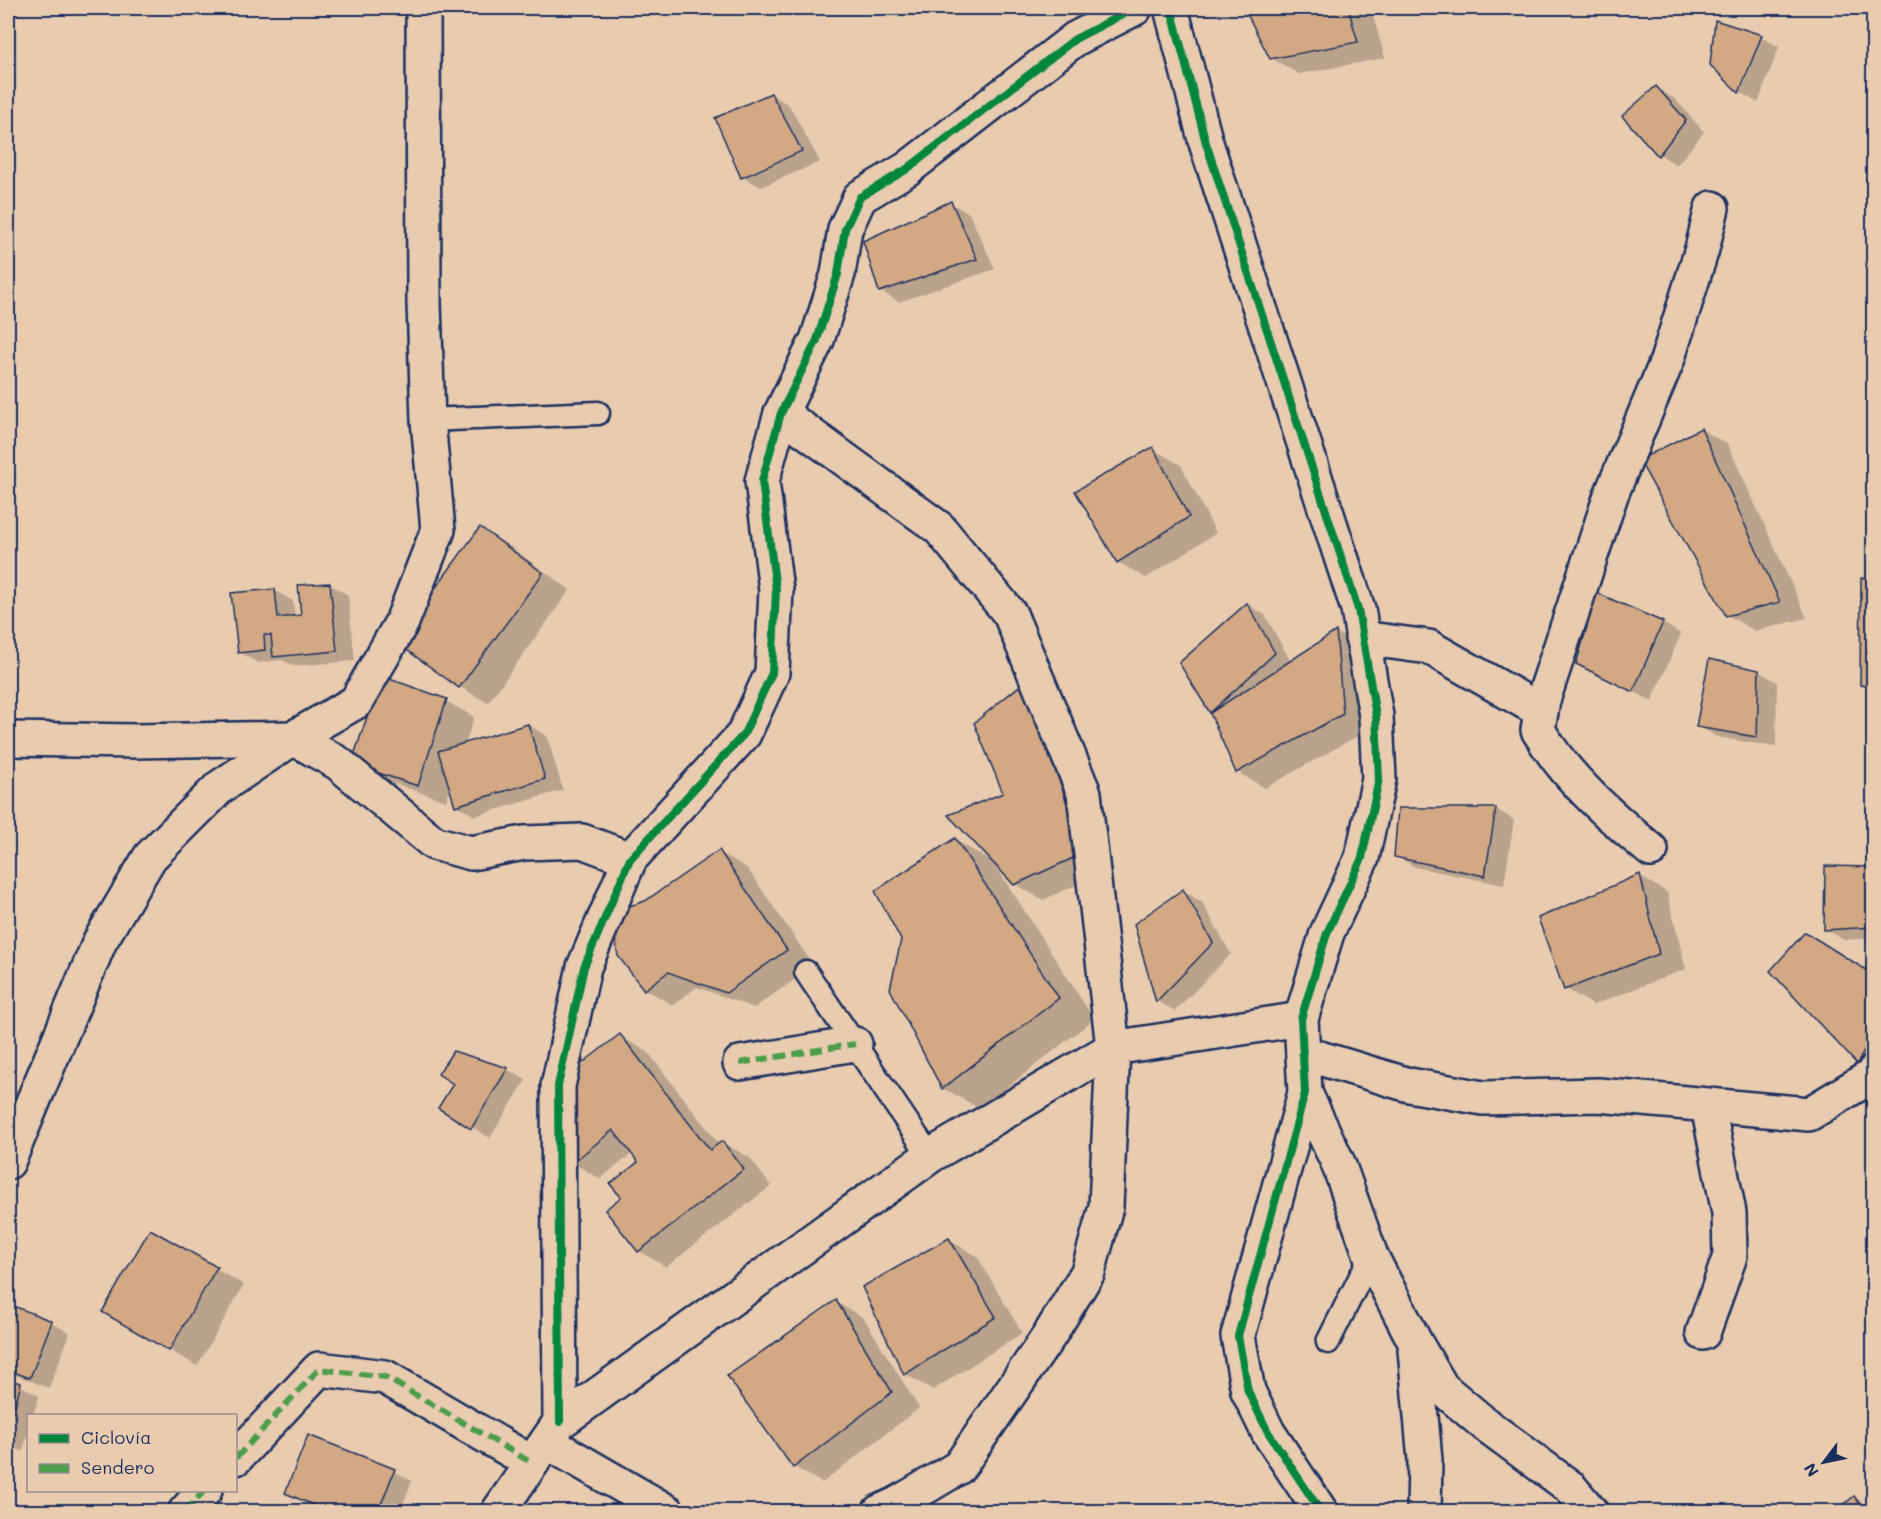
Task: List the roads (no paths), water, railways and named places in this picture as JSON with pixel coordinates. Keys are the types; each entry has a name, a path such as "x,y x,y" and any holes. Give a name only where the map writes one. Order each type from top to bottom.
{"street":[{"path":"9,1155 99,941 150,857 220,787 292,738 356,702 402,622 438,530 428,420 424,291 423,8"},
{"path":"546,1442 558,1086 584,967 630,859 744,734 772,673 776,590 762,482 781,413 817,340 838,274 845,230 860,197 907,169 1075,39 1136,8"},
{"path":"1171,8 1206,143 1358,609 1376,716 1379,779 1362,858 1327,933 1301,1019 1305,1093 1238,1336 1248,1391 1268,1432 1321,1512"},
{"path":"1651,850 1601,808 1547,746 1538,730 1541,711 1611,495 1667,361 1702,249 1712,208"},
{"path":"781,413 939,528 1010,614 1084,793 1113,1048 1107,1207 1088,1272 1049,1336 959,1467 897,1504 879,1512"},
{"path":"1362,638 1429,647 1541,711"},
{"path":"8,739 137,741 292,738 338,763 434,843 471,854 524,843 582,841 630,859"},
{"path":"498,1512 546,1442 930,1156 1113,1048 1301,1019"},
{"path":"740,1063 855,1044"},
{"path":"1303,1053 1409,1085 1483,1098 1598,1095 1809,1114 1870,1077 1874,1072"},
{"path":"1305,1093 1338,1162 1371,1256 1415,1342 1442,1388 1486,1425 1570,1487 1591,1512"},
{"path":"1703,1332 1730,1256 1729,1213 1708,1106"},
{"path":"1415,1342 1425,1460 1424,1512"},
{"path":"237,1457 319,1369 385,1377 546,1442 668,1512"},
{"path":"185,1512 204,1492"}],"lane":[{"path":"428,420 598,413"},
{"path":"806,972 930,1156"},
{"path":"1328,1342 1371,1256"}]}
